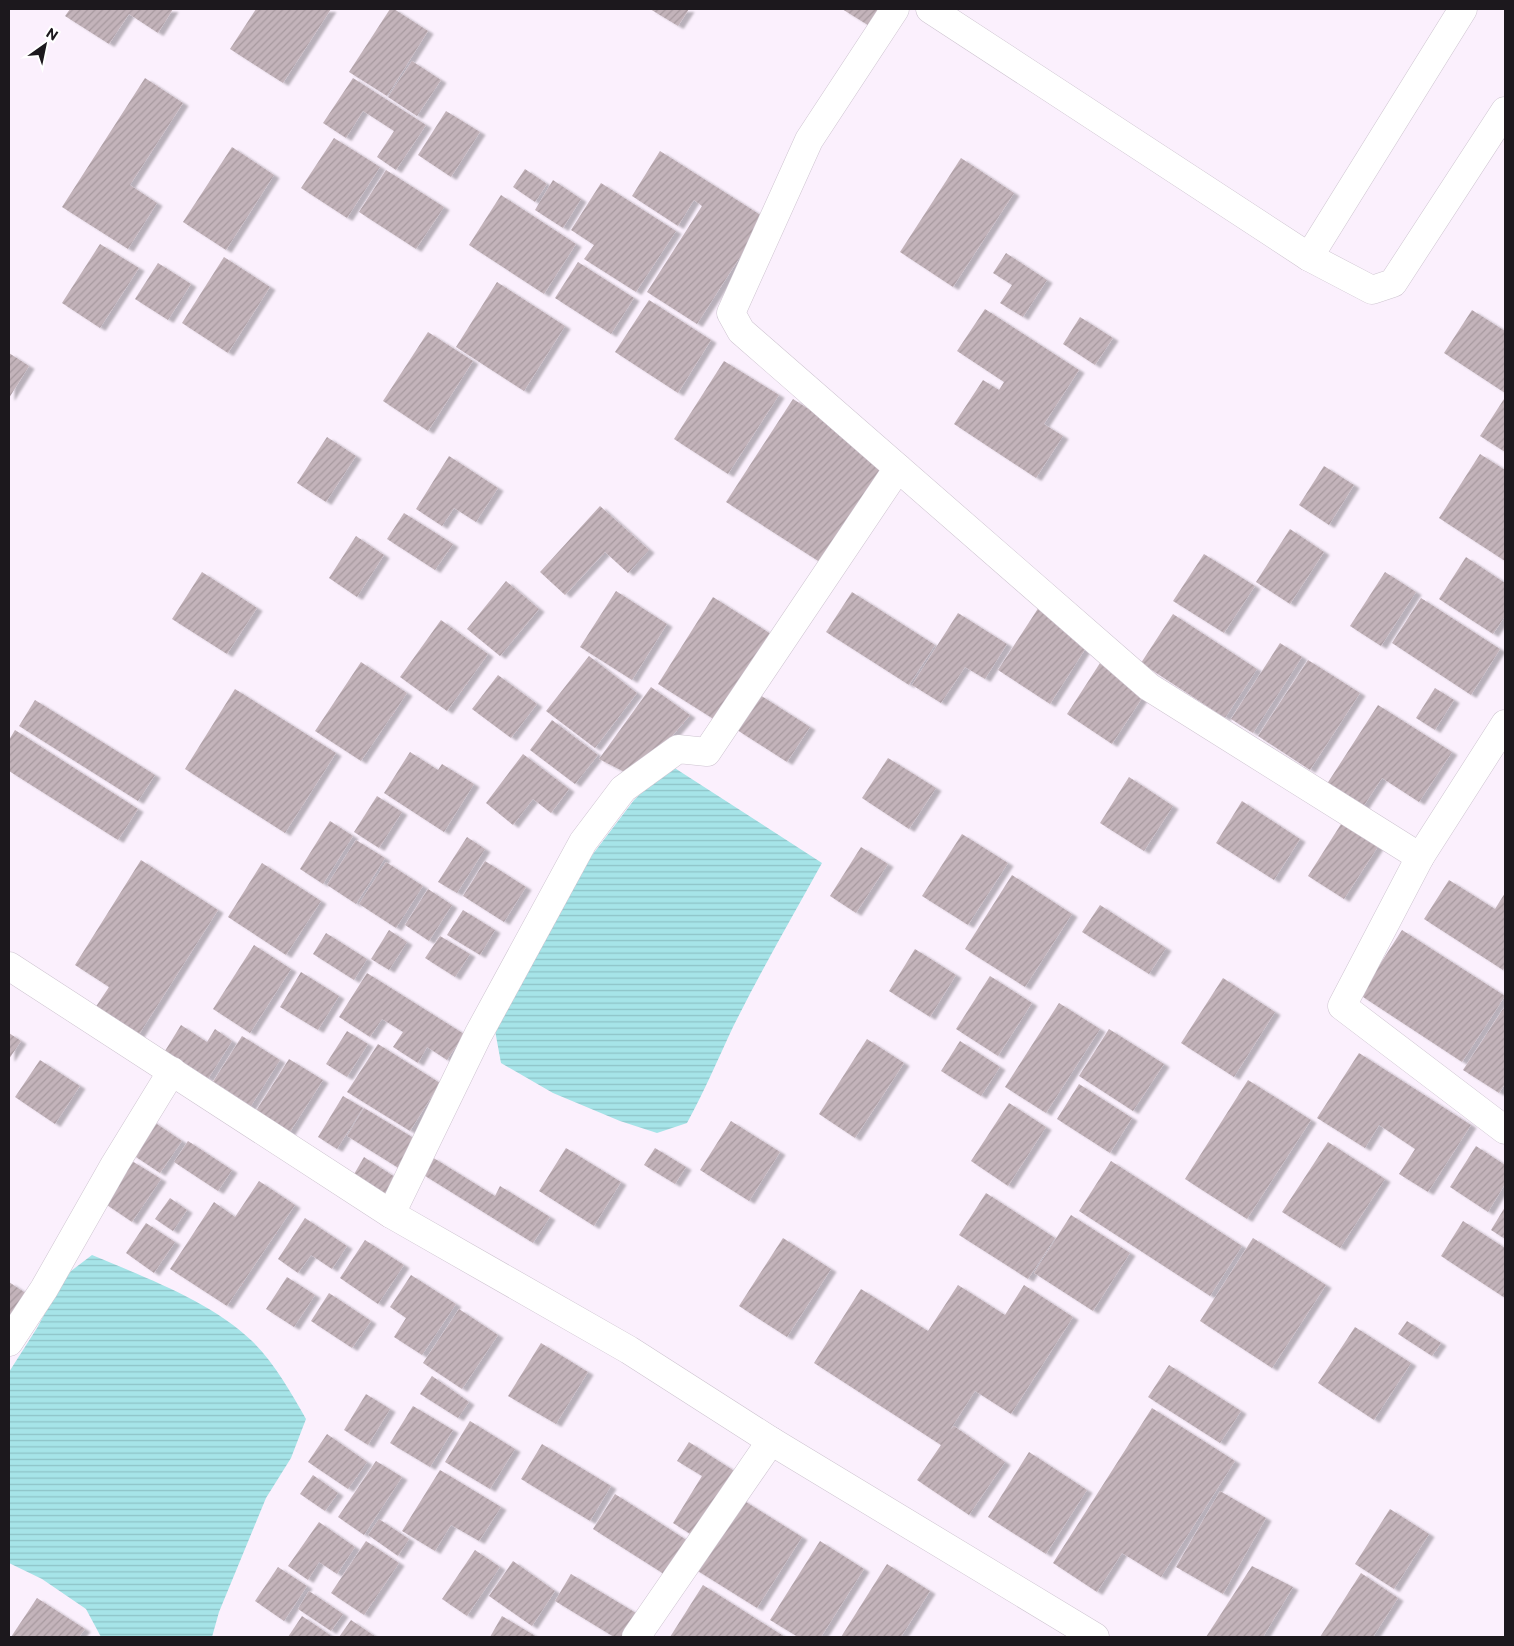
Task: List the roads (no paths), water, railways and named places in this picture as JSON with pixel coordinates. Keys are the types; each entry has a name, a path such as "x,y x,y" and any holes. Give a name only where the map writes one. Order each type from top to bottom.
{"street":[{"path":"895,9 808,140 731,313 741,331 1148,687 1420,858"},
{"path":"930,9 1308,257 1372,290 1393,283 1505,111"},
{"path":"1308,257 1463,9"},
{"path":"391,1214 478,1035 583,842 624,789 631,783 678,749 707,752 898,468"},
{"path":"1505,724 1420,858 1342,1006 1505,1130"},
{"path":"9,966 391,1214 630,1350 772,1441 1095,1637"},
{"path":"9,1342 44,1290 115,1164 172,1071"},
{"path":"636,1637 772,1441"}],"water":[{"path":"670,765 822,863 733,1027 687,1123 657,1133 620,1121 553,1093 501,1063 494,1025 577,875 634,800"},
{"path":"92,1255 198,1302 236,1327 252,1341 275,1368 306,1419 291,1458 266,1498 219,1612 212,1637 101,1637 86,1609 42,1579 9,1563 9,1372 37,1328 60,1285 71,1271"}]}
